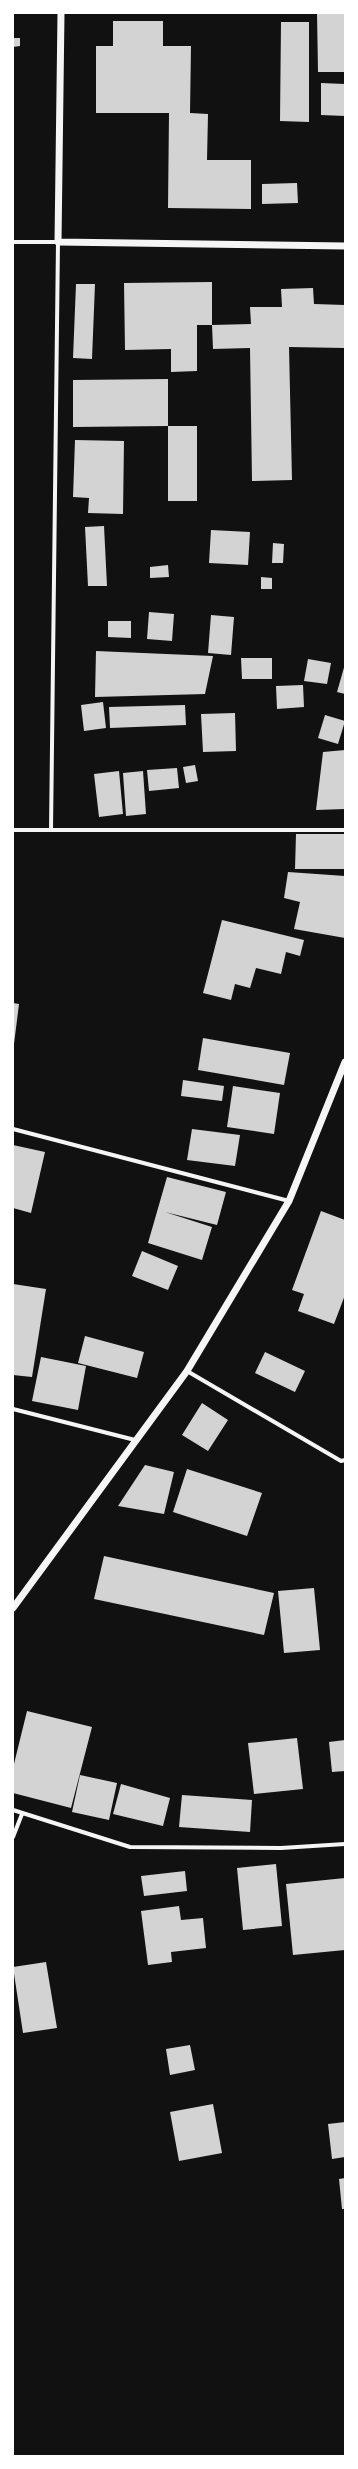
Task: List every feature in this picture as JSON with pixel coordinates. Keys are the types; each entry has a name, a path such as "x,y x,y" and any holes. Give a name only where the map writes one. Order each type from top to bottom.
{"street":[{"path":"51,830 61,13"},
{"path":"13,242 345,246"},
{"path":"13,830 345,830"},
{"path":"13,1608 187,1371 289,1201 345,1062"},
{"path":"13,1129 289,1201"},
{"path":"187,1371 341,1461 345,1460"},
{"path":"13,1409 135,1440"},
{"path":"13,1810 130,1847 281,1848 345,1844"},
{"path":"13,1837 22,1814"}],"building":[{"path":"317,13 345,13 345,72 318,72"},
{"path":"113,21 163,21 163,46 191,46 190,113 208,114 207,160 251,160 251,209 168,208 169,113 96,113 96,46 113,46"},
{"path":"281,22 309,22 309,122 280,121"},
{"path":"13,38 20,38 20,46 13,47"},
{"path":"321,83 345,84 345,116 321,115"},
{"path":"297,183 298,203 262,204 262,184"},
{"path":"212,282 212,325 197,325 197,371 171,372 171,349 125,350 124,283"},
{"path":"76,284 95,284 92,359 73,358"},
{"path":"313,288 314,304 345,305 345,348 289,347 292,480 252,481 250,348 213,349 212,325 251,324 250,307 282,307 281,289"},
{"path":"168,379 168,426 73,427 73,380"},
{"path":"168,426 197,426 197,501 168,501"},
{"path":"75,440 124,441 123,514 88,513 89,498 73,497"},
{"path":"104,526 107,586 88,586 85,527"},
{"path":"211,530 250,532 248,565 209,563"},
{"path":"273,543 284,544 283,563 272,563"},
{"path":"168,565 169,577 150,578 150,567"},
{"path":"261,577 272,578 272,589 261,589"},
{"path":"149,612 174,614 172,641 147,639"},
{"path":"211,615 234,617 231,655 208,653"},
{"path":"108,621 131,621 131,638 108,637"},
{"path":"96,651 213,656 205,694 95,697"},
{"path":"241,658 272,658 272,679 242,679"},
{"path":"308,659 331,663 327,684 304,681"},
{"path":"345,664 345,694 337,692"},
{"path":"303,685 304,707 277,709 276,686"},
{"path":"103,702 106,728 84,731 81,705"},
{"path":"185,705 186,725 110,728 109,707"},
{"path":"235,713 236,751 203,752 201,714"},
{"path":"325,715 345,721 338,744 318,738"},
{"path":"345,750 345,809 316,810 323,752"},
{"path":"195,765 198,781 186,783 183,767"},
{"path":"177,768 179,788 149,791 147,770"},
{"path":"119,771 123,814 99,817 94,774"},
{"path":"143,771 146,814 126,816 123,773"},
{"path":"296,834 345,834 345,869 295,869"},
{"path":"288,872 345,876 345,938 294,929 300,902 284,898"},
{"path":"222,920 304,940 300,956 286,952 281,974 256,968 250,988 235,984 231,1000 203,993"},
{"path":"13,1003 19,1004 14,1044 13,1044"},
{"path":"203,1038 290,1053 284,1085 198,1070"},
{"path":"183,1080 224,1086 222,1101 181,1096"},
{"path":"233,1086 280,1093 274,1134 227,1127"},
{"path":"192,1129 240,1135 235,1166 187,1160"},
{"path":"13,1145 45,1152 31,1213 13,1208"},
{"path":"167,1177 226,1192 217,1225 165,1212 212,1227 202,1260 148,1243"},
{"path":"321,1211 345,1220 345,1295 334,1324 298,1311 304,1294 292,1290"},
{"path":"142,1251 178,1266 168,1290 132,1276"},
{"path":"13,1284 46,1289 32,1377 13,1375"},
{"path":"85,1336 144,1352 137,1378 78,1363"},
{"path":"265,1352 305,1371 295,1392 255,1373"},
{"path":"41,1357 86,1366 78,1410 32,1401"},
{"path":"202,1403 228,1420 208,1451 182,1435"},
{"path":"145,1465 174,1472 164,1514 118,1506"},
{"path":"187,1469 262,1493 247,1536 173,1512"},
{"path":"104,1556 274,1593 264,1635 94,1599"},
{"path":"314,1588 320,1650 284,1653 278,1591"},
{"path":"27,1711 92,1727 71,1808 13,1793 13,1768"},
{"path":"297,1738 303,1789 254,1794 248,1743"},
{"path":"345,1740 345,1771 332,1772 329,1742"},
{"path":"80,1775 117,1783 109,1820 72,1812"},
{"path":"121,1784 170,1798 163,1826 113,1814"},
{"path":"182,1795 252,1800 250,1832 179,1827"},
{"path":"276,1864 282,1926 243,1930 237,1868"},
{"path":"185,1871 187,1891 144,1896 141,1876"},
{"path":"345,1878 345,1950 293,1955 286,1884"},
{"path":"179,1906 181,1920 203,1918 206,1948 171,1952 172,1962 148,1965 141,1911"},
{"path":"46,1962 57,2028 23,2033 13,1967"},
{"path":"190,2045 195,2070 170,2075 166,2049"},
{"path":"213,2104 222,2153 179,2161 170,2112"},
{"path":"345,2122 345,2157 332,2159 328,2124"},
{"path":"345,2178 345,2209 342,2209 339,2179"}]}
